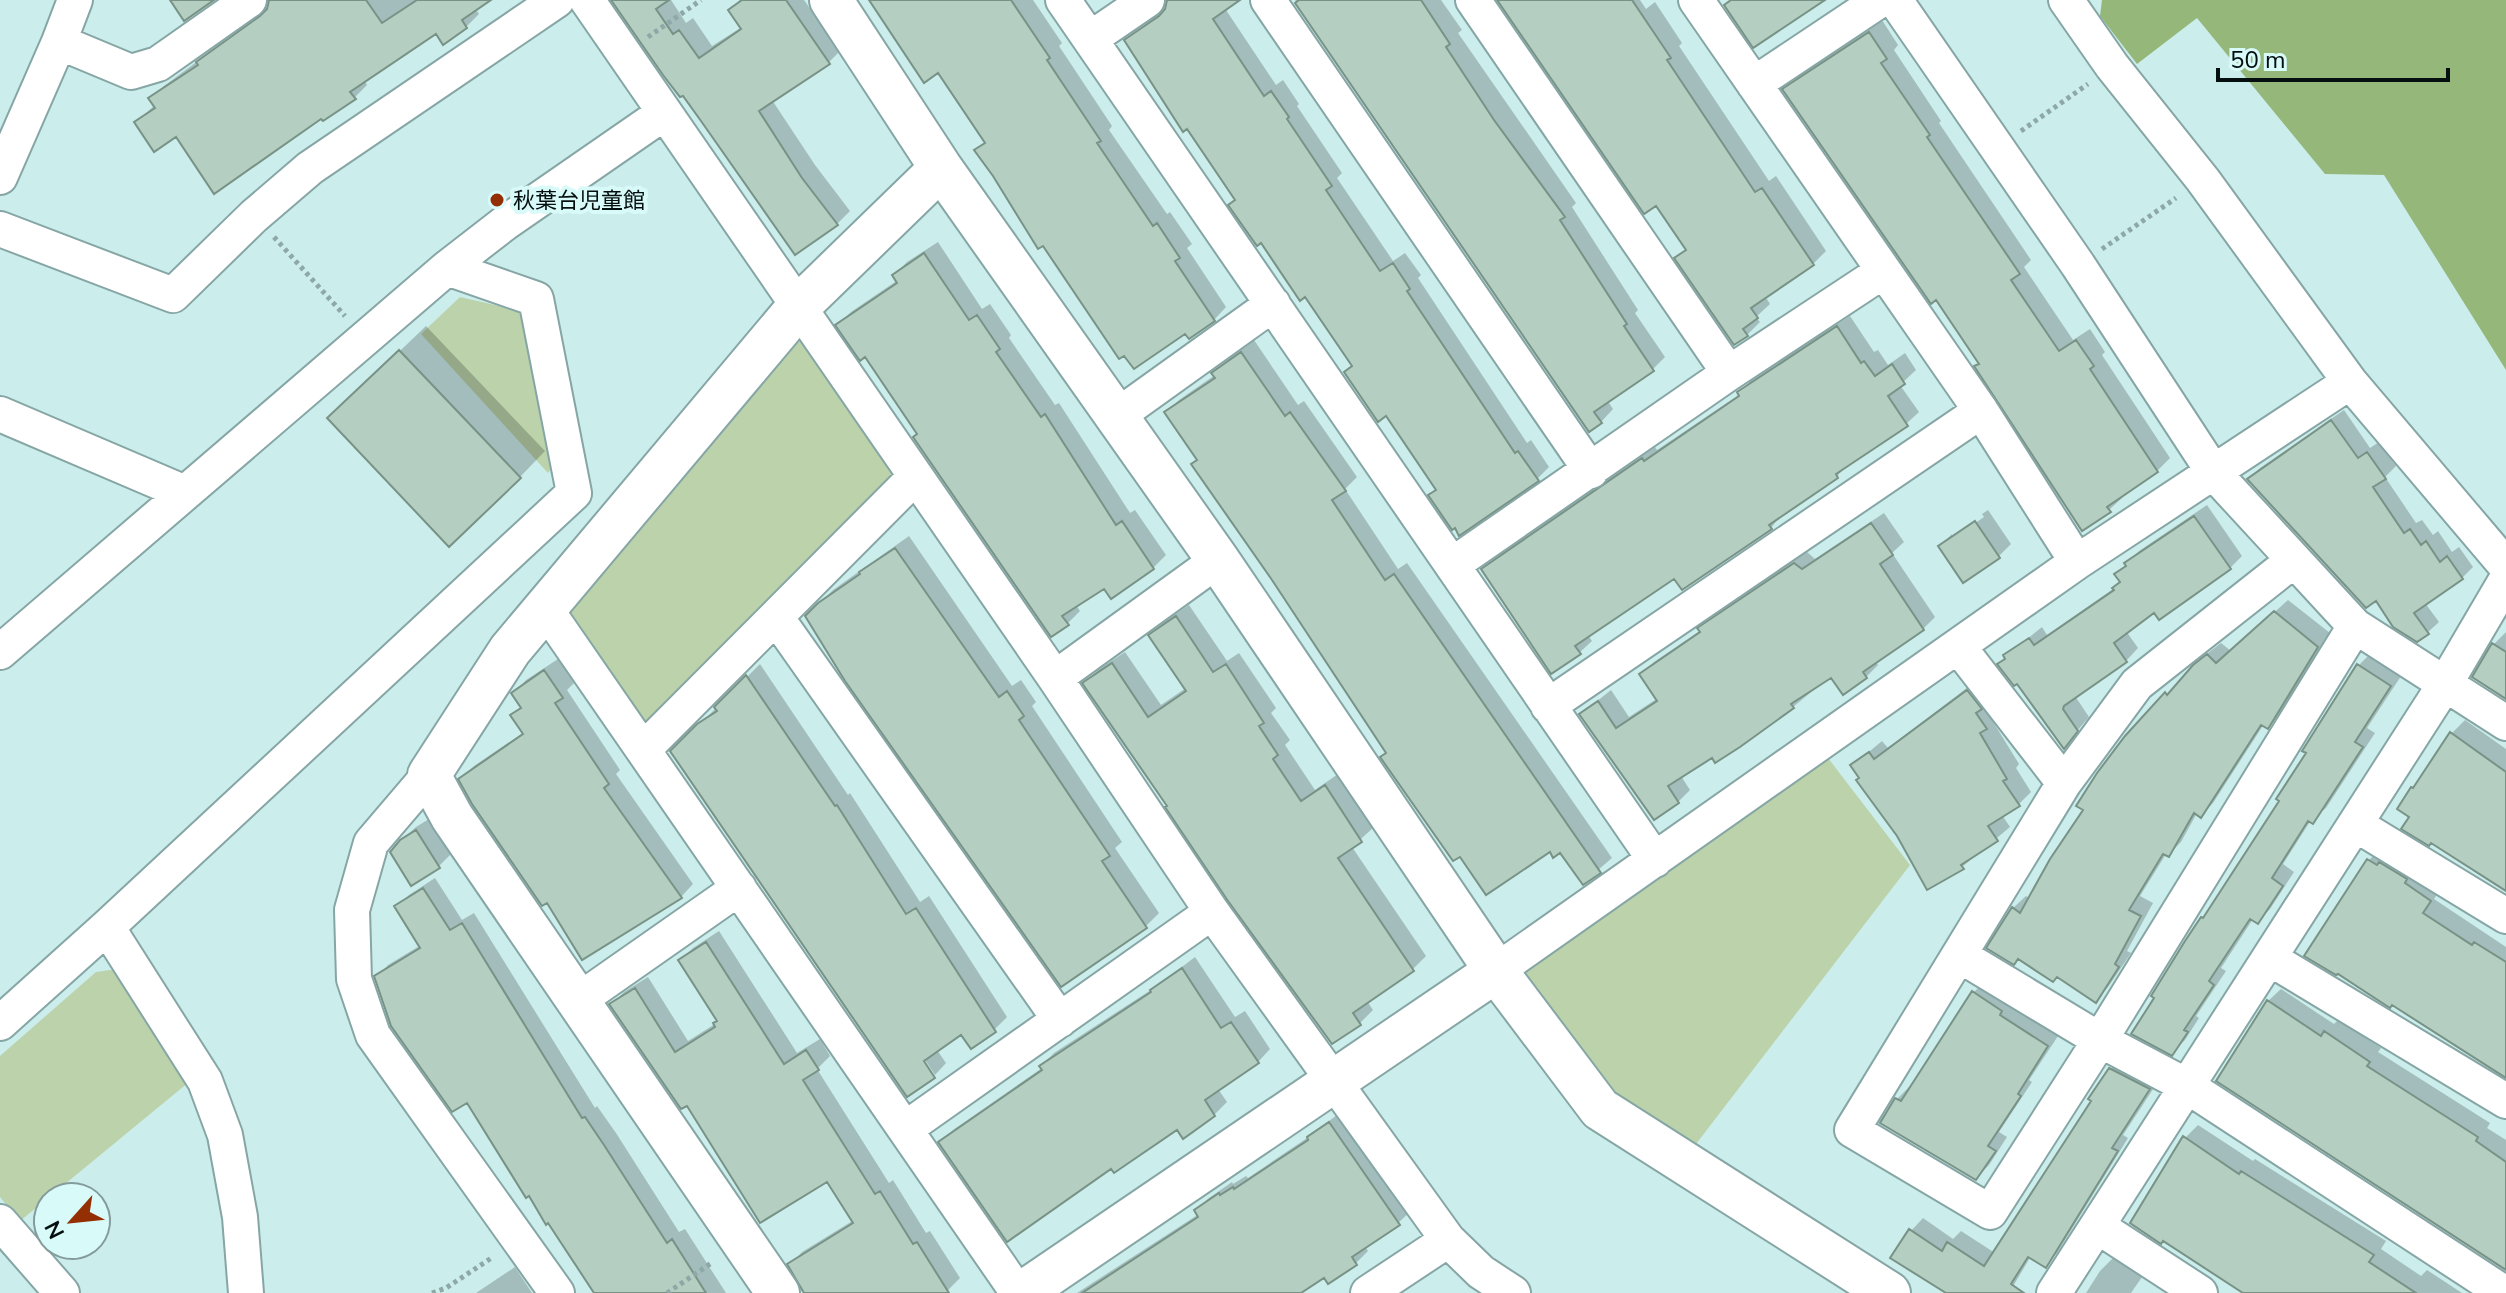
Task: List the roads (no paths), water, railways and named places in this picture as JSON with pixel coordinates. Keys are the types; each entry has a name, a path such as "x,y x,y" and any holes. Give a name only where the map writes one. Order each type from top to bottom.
{"street":[{"path":"0,177 75,0"},
{"path":"59,42 131,72 158,64 249,0"},
{"path":"0,229 173,295 254,216 310,168 557,0"},
{"path":"587,0 1055,678 1212,912 1448,1240 1481,1272 1513,1293"},
{"path":"831,0 941,168 1218,560 1496,971 1600,1109 1889,1293"},
{"path":"1063,0 1655,860"},
{"path":"1090,39 1147,0"},
{"path":"1268,0 1591,471"},
{"path":"1473,0 1729,373"},
{"path":"1696,0 1981,411 2077,562"},
{"path":"1754,84 1880,0"},
{"path":"1895,0 2078,265 2214,473 2355,626 2506,723"},
{"path":"2066,0 2112,66 2203,180 2350,382 2506,566"},
{"path":"0,652 447,268 505,223 664,113"},
{"path":"557,1293 373,1035 354,979 352,910 371,843 429,775 510,650 799,306 941,168"},
{"path":"0,1023 574,493 536,299 447,268"},
{"path":"1452,565 1729,373 1882,272"},
{"path":"1117,416 1273,304"},
{"path":"545,608 1020,1293 1496,971 2077,562 2350,382"},
{"path":"1548,706 1981,411"},
{"path":"0,414 185,493"},
{"path":"643,750 915,477"},
{"path":"1055,678 1218,560"},
{"path":"2294,560 2137,684 2064,783 1852,1130 1990,1212 2100,1040 2355,626"},
{"path":"2054,1293 2445,684 2506,580"},
{"path":"776,617 1060,1020"},
{"path":"1958,646 2064,783"},
{"path":"429,775 452,817 778,1293"},
{"path":"2355,824 2506,916"},
{"path":"579,1000 739,888"},
{"path":"905,1129 1212,912"},
{"path":"107,927 205,1081 225,1135 240,1217 246,1293"},
{"path":"1959,955 2100,1040 2187,1086 2504,1293"},
{"path":"2269,958 2506,1101"},
{"path":"2097,1226 2200,1293"},
{"path":"4,1232 62,1293"},
{"path":"1368,1293 1448,1240"}],"place":[{"name":"秋葉台児童館","path":"497,200"}]}
